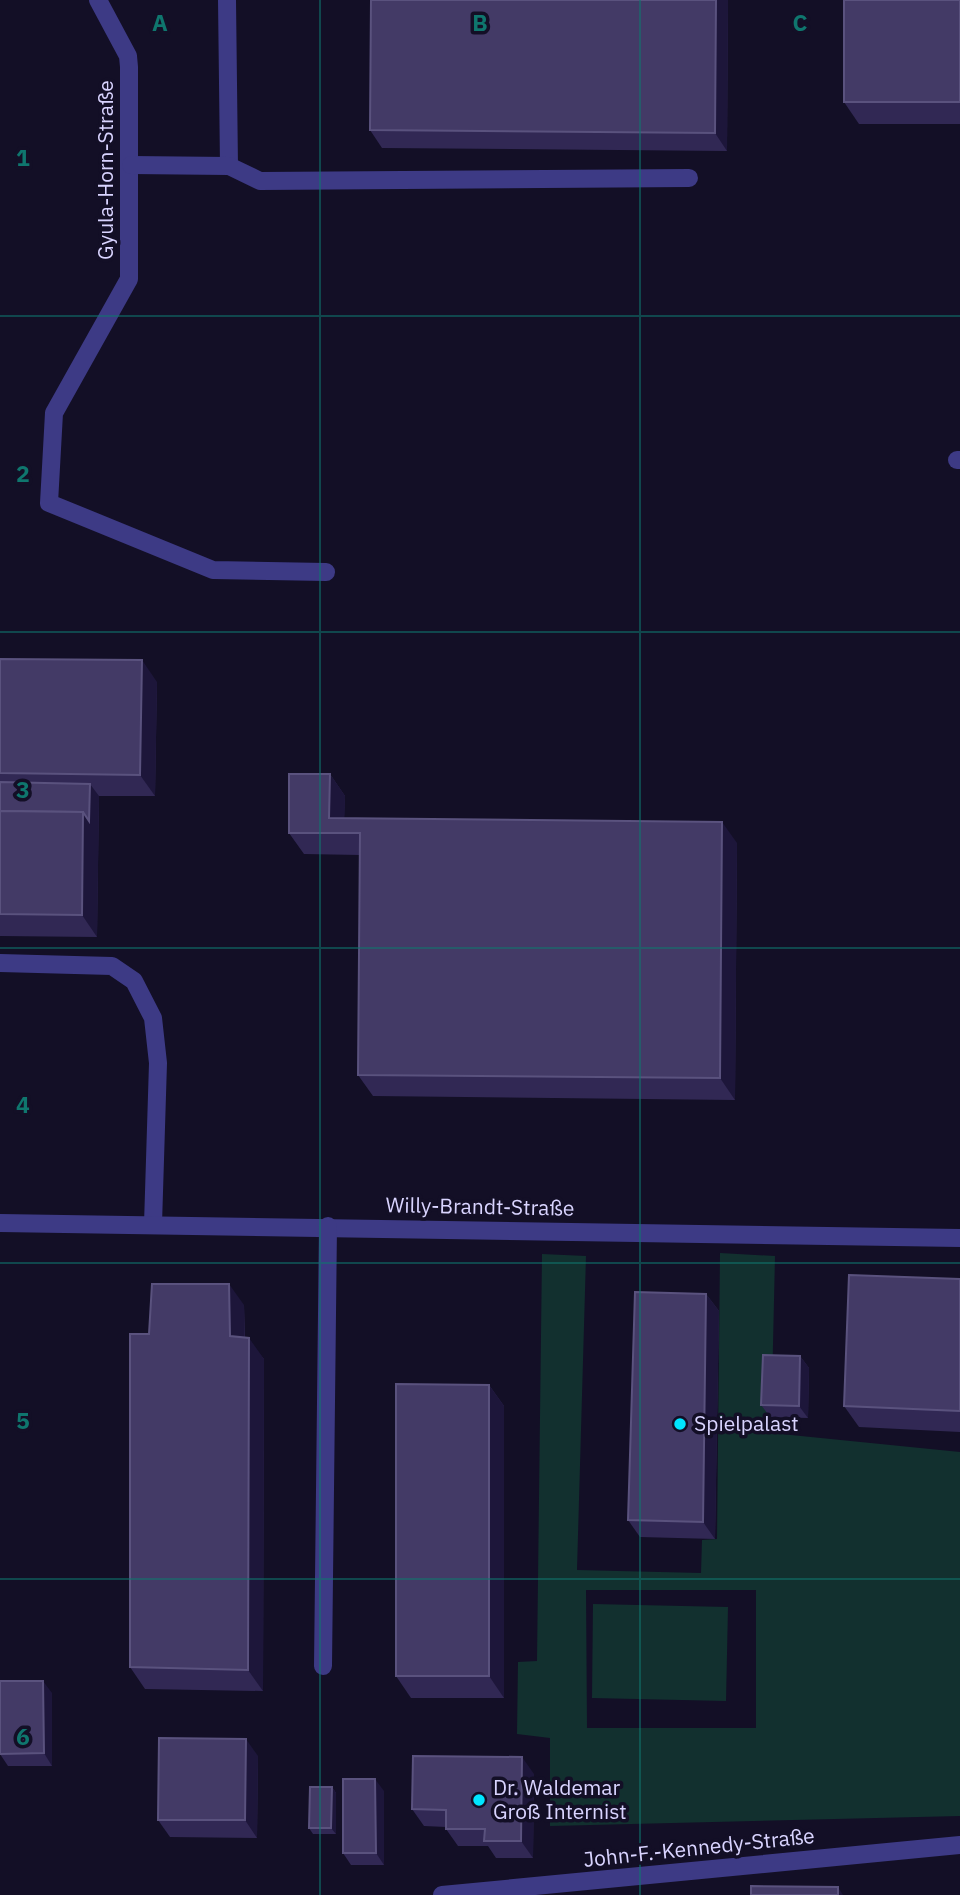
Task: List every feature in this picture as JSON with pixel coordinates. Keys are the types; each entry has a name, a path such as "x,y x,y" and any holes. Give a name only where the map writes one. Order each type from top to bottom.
{"street":[{"name":"Gyula-Horn-Straße","path":"98,0 128,56 131,166 129,279 54,413 49,503 213,570 326,572"},
{"path":"228,0 229,166"},
{"path":"131,166 229,166 260,181 689,178"},
{"path":"0,963 112,966 134,981 153,1018 158,1063 153,1224"},
{"name":"Willy-Brandt-Straße","path":"0,1223 960,1238"},
{"path":"323,1666 328,1227"},
{"name":"John-F.-Kennedy-Straße","path":"442,1895 495,1893 960,1845"}],"green space":[{"path":"720,1253 775,1256 771,1433 960,1452 960,1816 550,1826 550,1738 517,1734 518,1662 537,1661 542,1254 586,1256 577,1570 701,1573 702,1540 717,1539","holes":["586,1590 756,1590 756,1728 587,1728"]},
{"path":"593,1604 728,1607 726,1701 592,1698"}],"building":[{"path":"371,0 716,0 715,133 370,130"},
{"path":"844,0 960,0 960,102 844,102"},
{"path":"0,659 142,660 140,775 0,773"},
{"path":"289,774 330,774 329,818 722,822 720,1078 358,1075 360,833 289,833"},
{"path":"0,782 90,784 89,821 83,812 0,811"},
{"path":"0,811 83,812 82,915 0,914"},
{"path":"849,1275 960,1279 960,1411 844,1406"},
{"path":"152,1284 229,1284 230,1336 249,1338 248,1670 130,1667 130,1334 149,1334"},
{"name":"Spielpalast","path":"635,1292 706,1294 703,1522 628,1520"},
{"path":"763,1355 800,1356 799,1406 761,1405"},
{"path":"396,1384 489,1385 489,1676 396,1676"},
{"path":"0,1681 43,1681 44,1753 0,1754"},
{"path":"159,1738 246,1739 245,1820 158,1820"},
{"name":"Dr. Waldemar Groß Internist","path":"413,1756 522,1757 521,1841 484,1841 485,1829 446,1829 446,1810 412,1809"},
{"path":"343,1779 375,1779 376,1853 343,1853"},
{"path":"310,1787 332,1787 331,1828 309,1828"},
{"path":"751,1886 838,1887 838,1895 751,1895"}],"place":[{"name":"Spielpalast","path":"680,1424"},
{"name":"Dr. Waldemar Groß Internist","path":"479,1800"}]}
